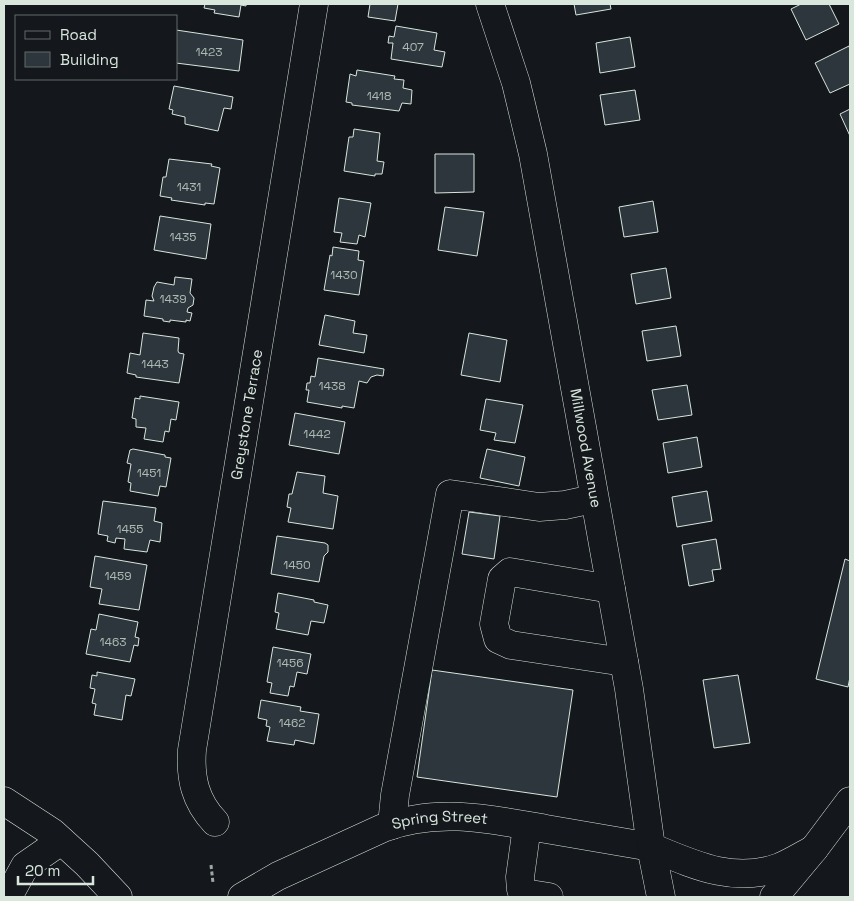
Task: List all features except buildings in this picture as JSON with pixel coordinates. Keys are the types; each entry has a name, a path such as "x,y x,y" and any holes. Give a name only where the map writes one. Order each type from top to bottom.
{"main road":[{"name":"Greystone Terrace","path":"215,822 201,805 194,787 191,772 192,750 314,4"},
{"name":"Millwood Avenue","path":"490,4 516,83 533,154 593,499 624,662 652,847 662,897"},
{"path":"392,825 395,795 450,494 540,507 565,505 593,499"},
{"path":"610,589 510,572 502,579 494,630 498,639 510,645 624,662"},
{"path":"4,800 53,834 87,864 118,897"},
{"path":"774,897 814,849 850,801"},
{"name":"Spring Street","path":"242,897 270,890 278,876 392,825 422,817 483,818 652,847 720,873 747,874 763,872 782,866 814,849"},
{"path":"527,826 520,877 521,890 524,893 549,897"},
{"path":"8,897 26,866 61,841"}],"path":[{"path":"211,865 213,883"}]}
